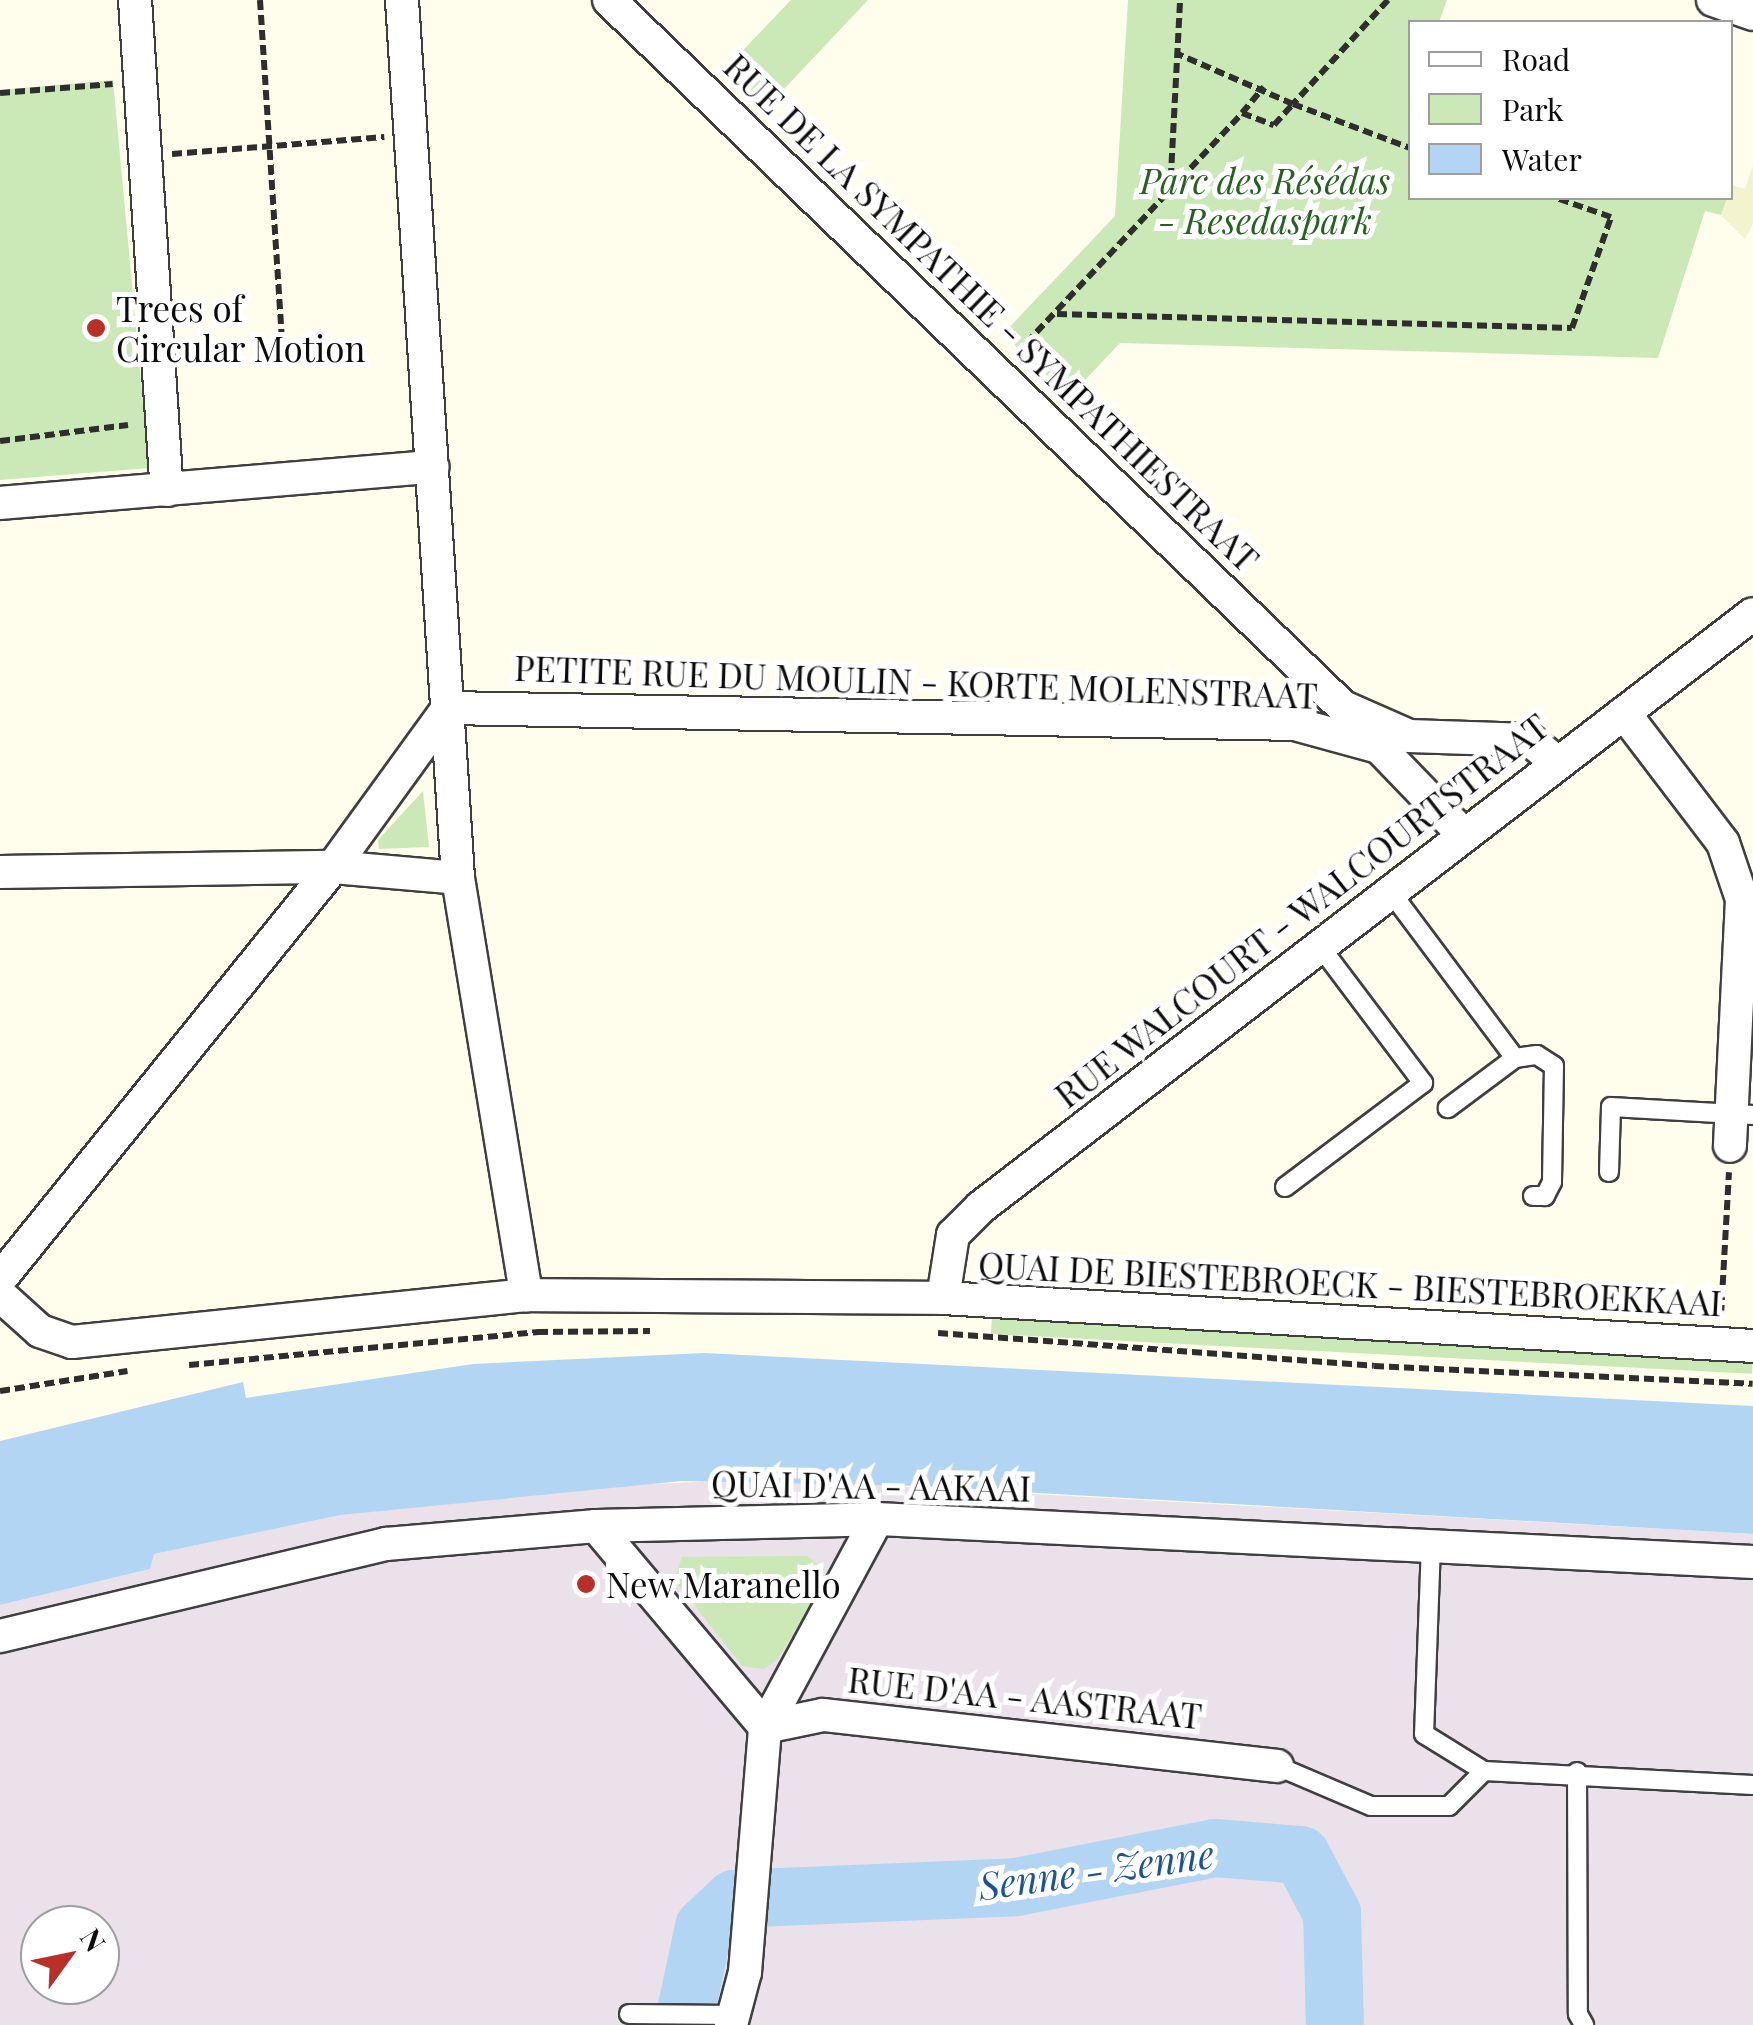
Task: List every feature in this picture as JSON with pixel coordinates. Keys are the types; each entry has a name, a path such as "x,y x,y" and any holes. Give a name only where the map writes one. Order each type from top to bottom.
{"street":[{"path":"134,0 167,490"},
{"path":"402,0 458,878 526,1296"},
{"name":"RUE DE LA SYMPATHIE - SYMPATHIESTRAAT","path":"609,0 1381,739 1464,834"},
{"path":"1713,0 1753,14"},
{"path":"0,503 433,467"},
{"name":"RUE WALCOURT - WALCOURTSTRAAT","path":"943,1298 953,1235 982,1207 1753,614"},
{"path":"1295,724 1318,682"},
{"path":"0,1279 333,867 448,708"},
{"name":"PETITE RUE DU MOULIN - KORTE MOLENSTRAAT","path":"448,708 1295,724 1381,739 1530,740 1557,764"},
{"path":"1624,713 1722,842 1742,899 1742,1113 1730,1146"},
{"path":"0,872 333,867 458,878"},
{"name":"QUAI DE BIESTEBROECK - BIESTEBROEKKAAI","path":"0,1295 40,1331 72,1342 526,1296 943,1298 1753,1346"},
{"path":"724,2018 750,1899 765,1727 877,1519"},
{"name":"QUAI D'AA - AAKAAI","path":"0,1636 386,1544 596,1526 877,1519 1753,1562"},
{"path":"596,1526 765,1727"},
{"name":"RUE D'AA - AASTRAAT","path":"765,1727 823,1715 1277,1766"}],"lane":[{"path":"1390,891 1514,1058"},
{"path":"1285,1187 1423,1082 1320,945"},
{"path":"1448,1108 1514,1058 1537,1055 1554,1066 1552,1182 1544,1196 1533,1196"},
{"path":"1609,1172 1611,1107 1742,1113"},
{"path":"1431,1544 1424,1734 1484,1771 1578,1772 1753,1785"},
{"path":"1277,1766 1370,1806 1449,1806 1484,1771"},
{"path":"1578,1772 1578,2014 1584,2025"},
{"path":"629,2014 724,2018"}],"path":[{"path":"260,0 283,360"},
{"path":"1170,194 1180,0"},
{"path":"1242,113 1274,125 1388,0"},
{"path":"1178,54 1265,87 1293,104 1408,147"},
{"path":"0,93 140,82"},
{"path":"997,372 1170,194 1265,87"},
{"path":"144,155 411,134"},
{"path":"1057,314 1572,328 1611,217 1562,200"},
{"path":"0,442 128,430"},
{"path":"1722,1308 1730,1146"},
{"path":"177,1366 538,1332 653,1331"},
{"path":"923,1333 1374,1366 1753,1384"},
{"path":"0,1392 138,1370"}],"shaded area":[{"path":"767,1479 1753,1534 1753,2025 0,2025 0,1605 150,1569 154,1554 341,1515 600,1486"}],"green space":[{"path":"791,0 868,0 767,107 727,67"},
{"name":"Parc des Résédas - Resedaspark","path":"1128,0 1447,0 1440,20 1408,20 1408,200 1726,200 1721,215 1705,211 1658,358 1120,343 1069,397 1003,334 1115,216"},
{"path":"113,80 149,468 0,480 0,90"},
{"path":"1753,165 1753,224 1745,239 1721,215 1726,200 1733,200 1733,186 1745,189"},
{"path":"423,791 429,847 379,849 378,840"},
{"path":"992,1315 1753,1355 1752,1374 991,1334"},
{"path":"807,1556 825,1570 821,1588 777,1660 764,1669 742,1666 674,1579 682,1557"}],"water":[{"path":"704,1353 1753,1406 1753,1534 918,1486 682,1481 341,1515 154,1554 150,1569 0,1605 0,1441 243,1382 246,1398 473,1364"}],"waterway":[{"name":"Senne - Zenne","path":"683,2025 704,1927 734,1899 1016,1887 1215,1848 1301,1855 1332,1913 1335,2025"}],"place":[{"name":"Trees of Circular Motion","path":"96,328"},
{"name":"New Maranello","path":"586,1584"}]}
